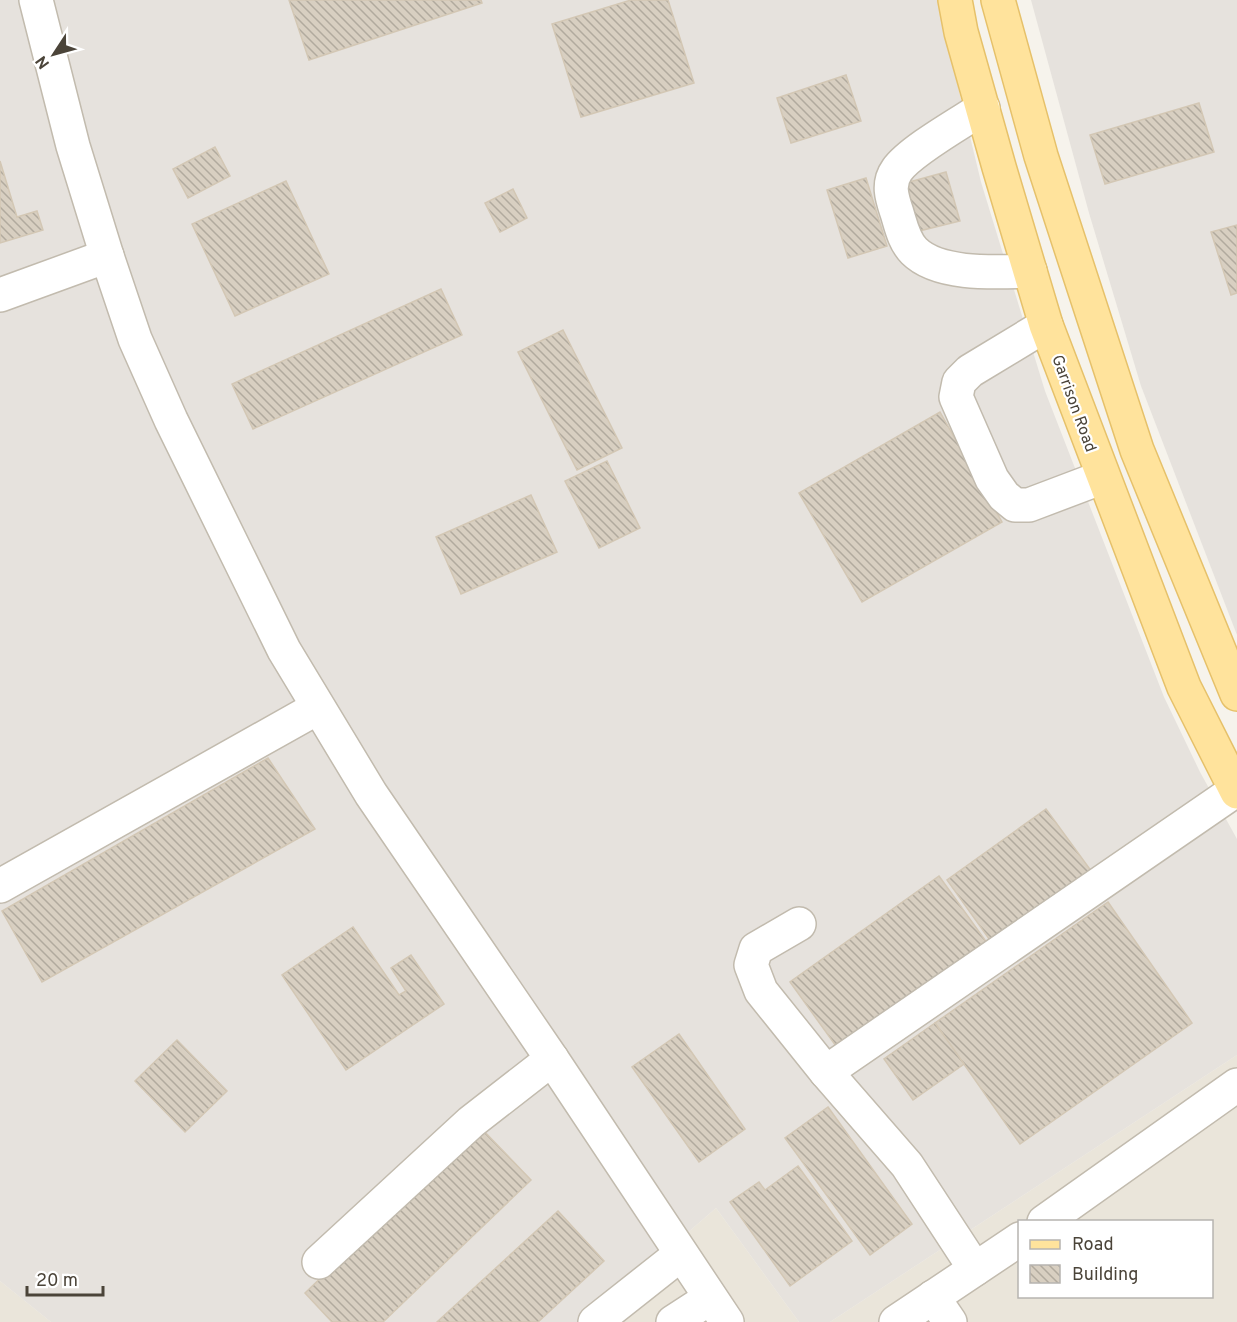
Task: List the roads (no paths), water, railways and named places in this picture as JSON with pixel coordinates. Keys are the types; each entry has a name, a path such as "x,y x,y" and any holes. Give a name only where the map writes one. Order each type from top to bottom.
{"main road":[{"name":"Garrison Road","path":"955,0 961,32 1046,325 1184,687 1237,791"},
{"path":"998,0 1041,156 1137,450 1237,694"}],"street":[{"path":"36,0 73,146 107,256 135,339 171,420 268,619 317,708 378,804 719,1310 672,1322"},
{"path":"983,108 918,151 898,168 891,182 892,198 905,238 915,251 927,259 969,270 1030,271"},
{"path":"0,296 107,256"},
{"path":"1046,325 970,371 959,382 956,397 992,479 1004,496 1015,505 1029,506 1103,477"},
{"path":"0,886 317,708"},
{"path":"826,1072 1237,791"},
{"path":"799,924 756,948 751,965 761,991 826,1072 907,1165 975,1269"},
{"path":"319,1262 471,1122 552,1059"},
{"path":"1045,1220 1237,1085"},
{"path":"896,1322 942,1310 975,1269 1018,1240"},
{"path":"595,1322 681,1254"}]}
